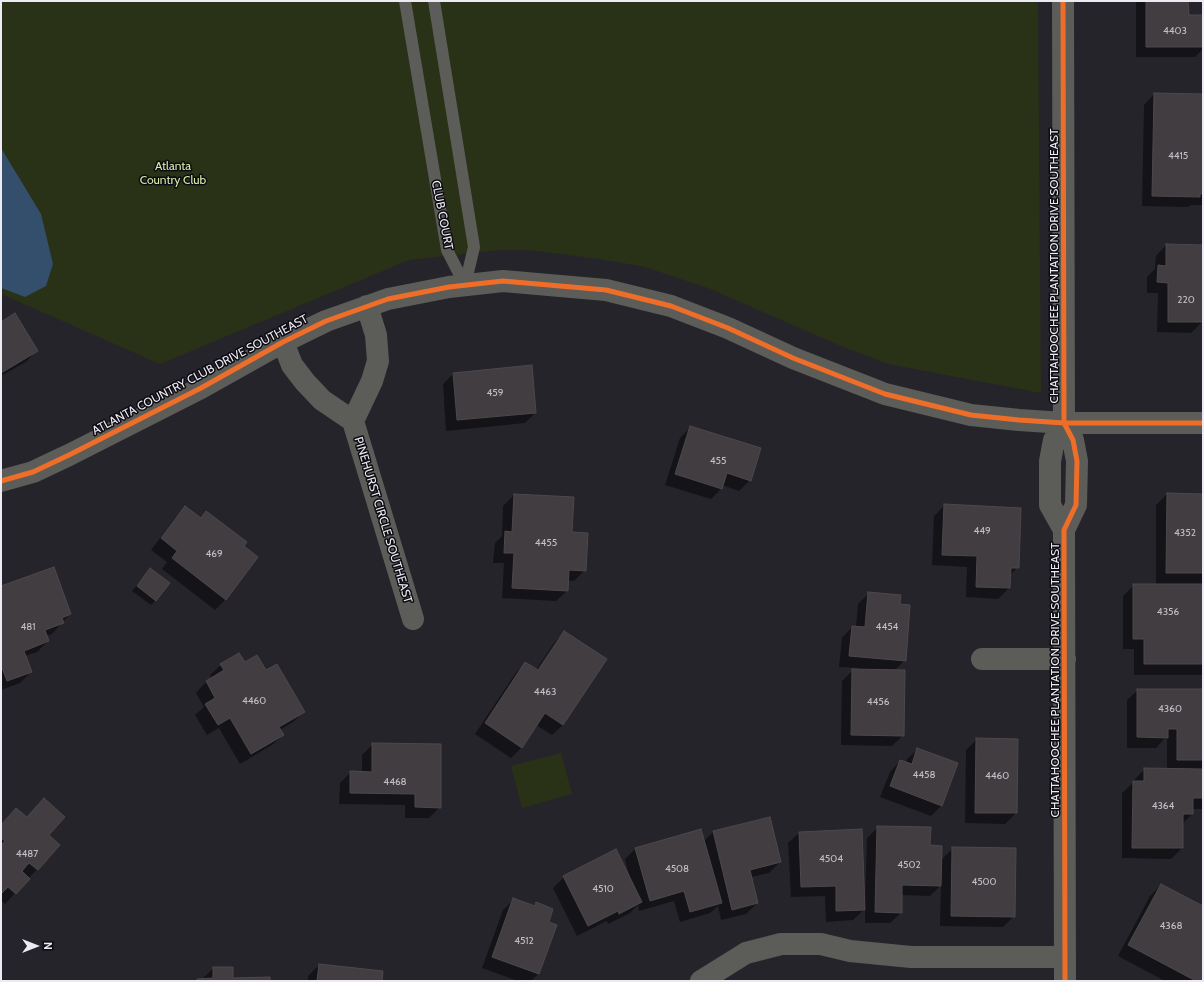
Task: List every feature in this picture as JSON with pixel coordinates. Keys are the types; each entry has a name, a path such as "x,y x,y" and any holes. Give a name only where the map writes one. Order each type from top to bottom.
{"street":[{"name":"CHATTAHOOCHEE PLANTATION DRIVE SOUTHEAST","path":"1063,1 1064,423 1073,440 1077,461 1076,505 1064,530 1065,981"},
{"name":"ATLANTA COUNTRY CLUB DRIVE SOUTHEAST","path":"1,481 33,472 69,455 201,388 283,342 326,321 388,299 408,294 503,281 606,290 670,306 728,328 793,358 885,394 972,415 1064,423 1203,423"},
{"name":"PINEHURST CIRCLE SOUTHEAST","path":"353,421 372,381 378,361 376,335 367,306"},
{"name":"PINEHURST CIRCLE SOUTHEAST","path":"283,342 292,365 304,382 322,400 353,421 413,619"},
{"name":"CHATTAHOOCHEE PLANTATION DRIVE SOUTHEAST","path":"982,659 1065,659"},
{"path":"701,981 746,953 781,944 821,944 850,951 911,957 1065,957"}],"lane":[{"name":"CLUB COURT","path":"405,1 447,250 465,285"},
{"name":"CLUB COURT","path":"434,1 474,247 465,285"}],"green space":[{"name":"Atlanta Country Club","path":"1,1 1038,1 1041,393 888,364 843,347 708,288 645,267 599,259 528,250 499,250 409,260 160,364 1,294"},
{"path":"561,753 572,794 522,808 511,766"}],"water":[{"path":"1,148 41,214 53,264 46,286 25,297 1,288"}],"building":[{"path":"1146,1 1188,1 1189,15 1203,15 1203,47 1146,47"},
{"path":"1154,93 1203,94 1203,194 1200,194 1200,197 1152,196"},
{"path":"1166,244 1203,245 1203,322 1168,322 1168,283 1157,282 1158,265 1166,266"},
{"path":"15,313 38,351 1,373 1,322"},
{"path":"532,365 536,413 457,420 453,373"},
{"path":"690,426 761,448 751,481 727,473 722,489 675,474"},
{"path":"1167,493 1203,494 1203,573 1166,573"},
{"path":"514,494 574,497 572,532 588,533 586,571 569,570 568,591 512,588 514,553 504,553 505,531 512,532"},
{"path":"944,504 1021,508 1019,568 1011,568 1010,588 976,587 977,556 942,555"},
{"path":"185,506 201,518 206,511 247,542 244,546 258,557 226,600 172,558 177,551 161,538"},
{"path":"54,567 71,614 62,618 64,623 45,630 49,641 24,651 32,672 7,681 1,665 1,586"},
{"path":"150,568 170,583 156,601 137,586"},
{"path":"1133,584 1203,584 1203,664 1144,664 1144,639 1133,639"},
{"path":"868,592 901,595 900,604 910,605 906,661 849,656 852,626 865,627"},
{"path":"564,631 607,659 563,725 545,713 522,748 485,723 525,662 538,670"},
{"path":"239,653 245,662 257,655 266,670 277,664 305,712 279,727 284,735 251,754 230,718 218,725 205,704 215,698 206,681 224,670 220,664"},
{"path":"852,669 905,670 904,736 851,735"},
{"path":"1137,689 1203,689 1203,760 1177,760 1177,729 1168,729 1168,738 1137,737"},
{"path":"976,738 1018,739 1017,813 975,813"},
{"path":"372,743 441,744 441,808 415,807 415,794 350,793 350,771 372,772"},
{"path":"917,748 958,763 942,806 890,786 900,760 912,764"},
{"path":"1144,768 1203,769 1203,798 1193,798 1193,814 1183,814 1183,848 1132,848 1133,781 1144,781"},
{"path":"44,798 65,817 49,835 60,845 38,870 29,863 22,871 30,879 16,894 8,887 1,894 1,845 5,841 1,838 1,825 16,808 27,817"},
{"path":"770,817 781,862 750,870 758,903 732,910 713,831"},
{"path":"877,826 931,827 930,845 942,846 941,886 902,885 902,913 875,912"},
{"path":"701,829 722,903 690,912 684,891 650,901 635,848"},
{"path":"862,829 865,910 836,911 836,886 801,887 799,832"},
{"path":"952,847 1016,848 1015,917 951,916"},
{"path":"616,849 642,902 619,914 618,911 588,926 563,876"},
{"path":"1161,884 1203,906 1203,975 1200,981 1196,981 1128,945"},
{"path":"513,898 535,906 536,902 553,909 549,922 557,925 539,974 492,957"},
{"path":"319,964 383,971 382,981 317,981"},
{"path":"213,967 233,967 233,978 270,977 270,981 197,981 197,979 213,978"}],"cycle path":[{"path":"1063,1 1064,423 1073,440 1077,461 1076,505 1064,530 1065,981"},
{"path":"1,481 33,472 69,455 201,388 283,342 326,321 388,299 449,287 503,281 606,290 671,306 728,328 793,358 885,394 971,415 1064,423 1203,423"}]}
